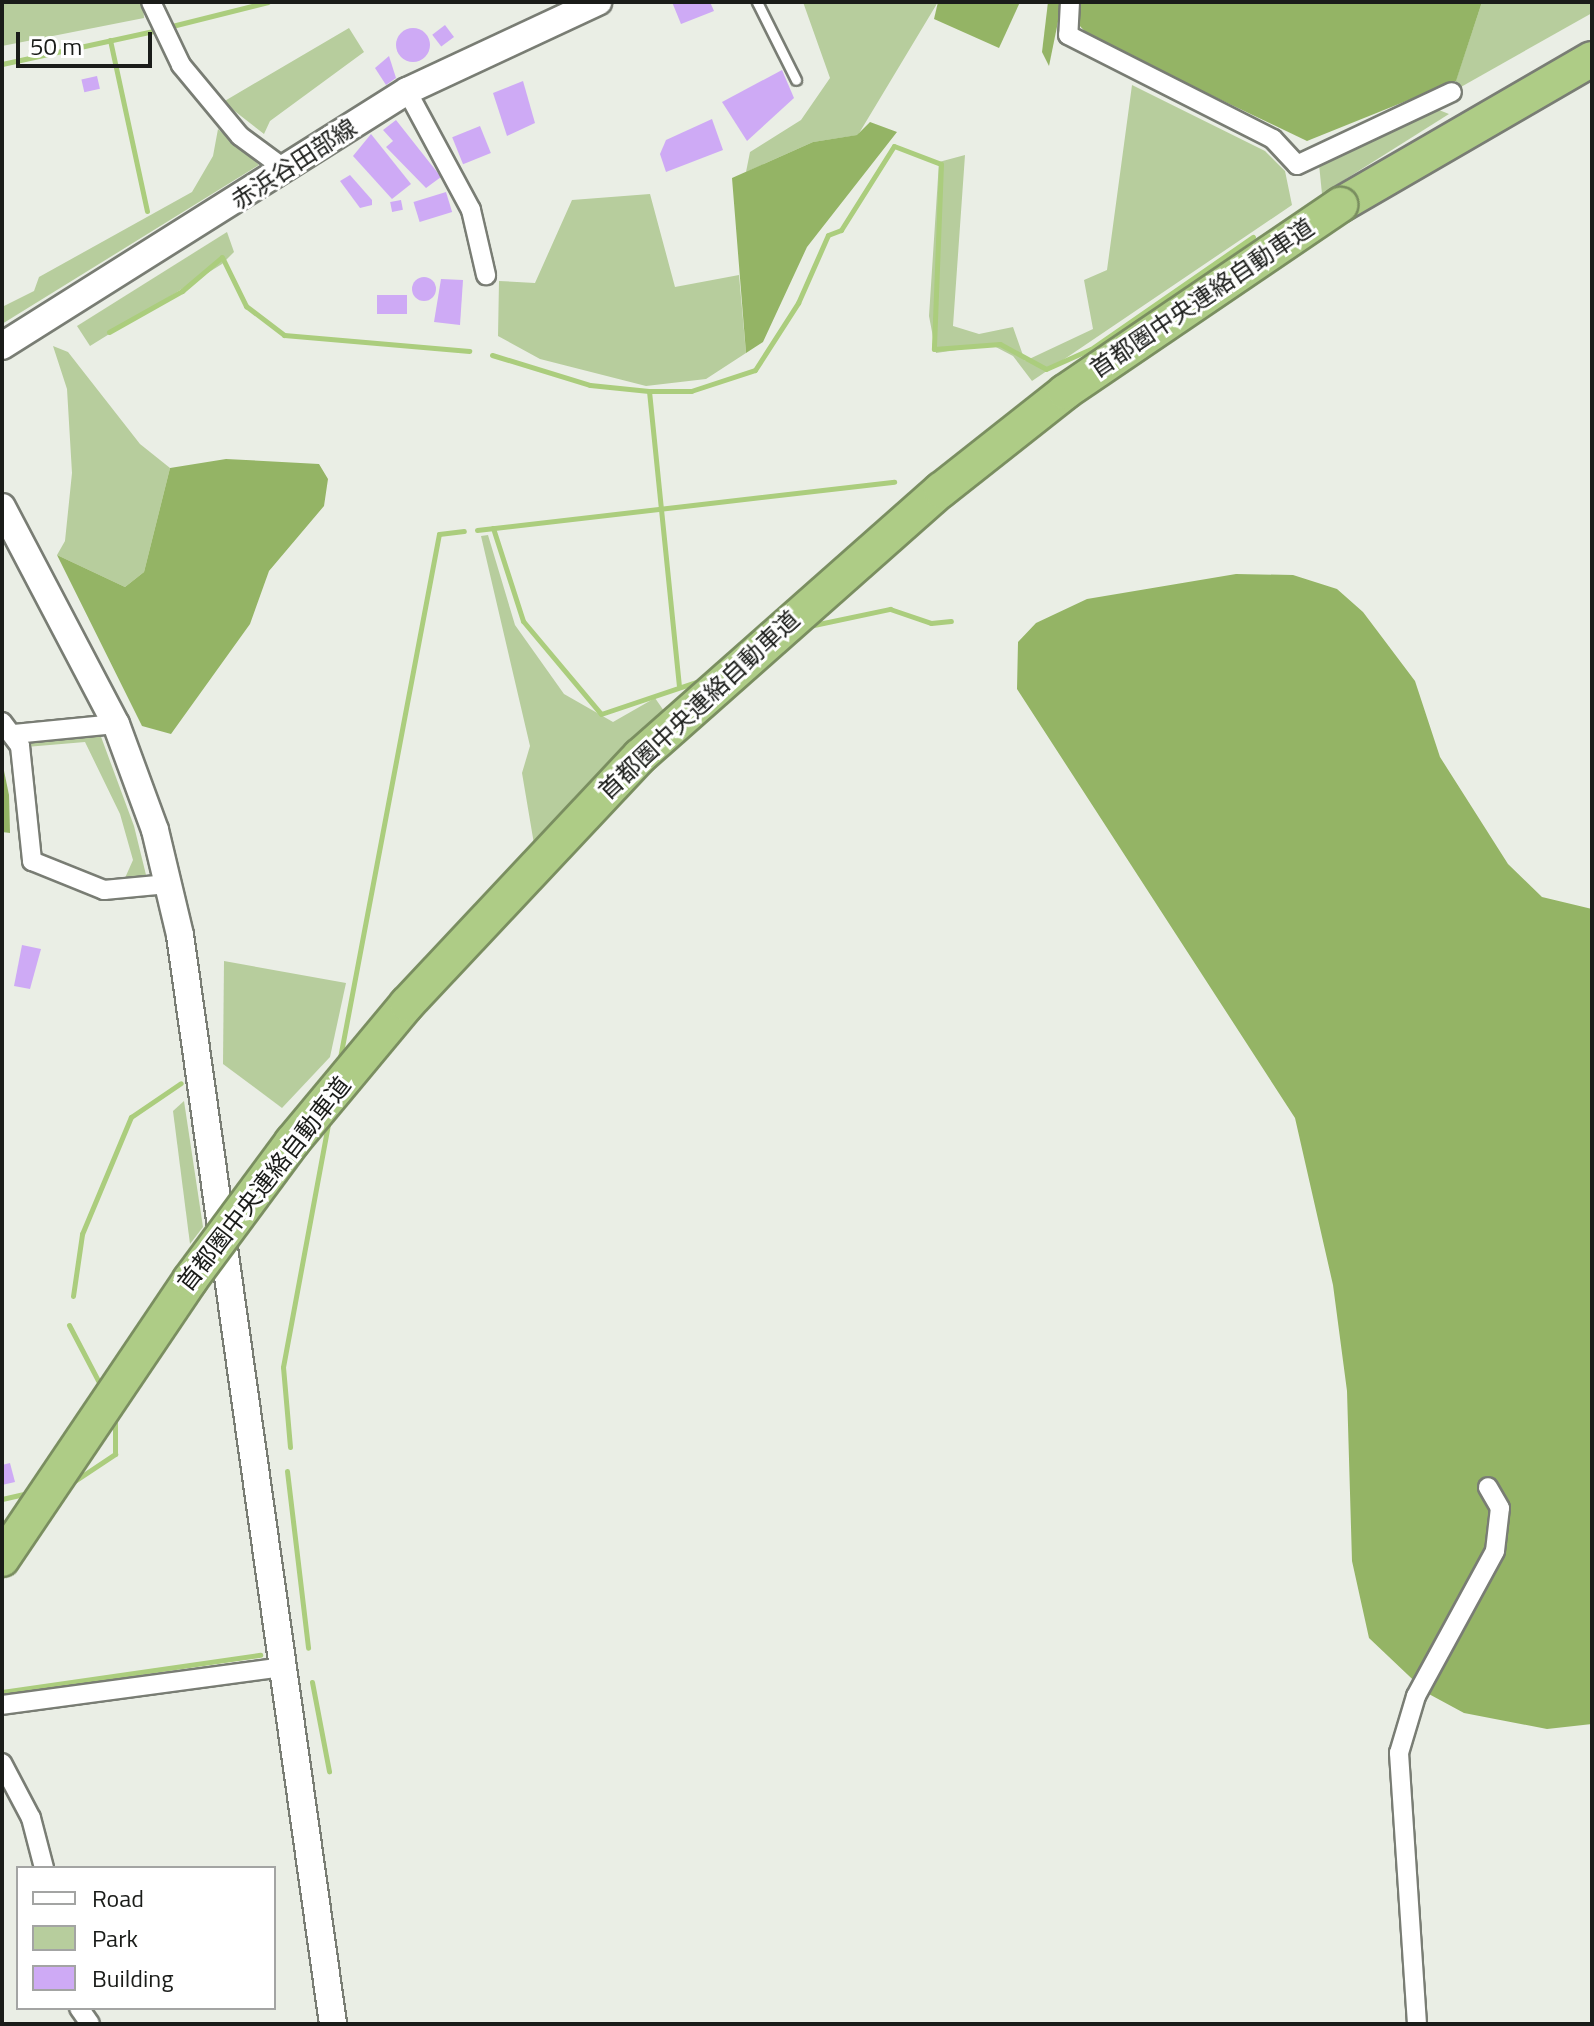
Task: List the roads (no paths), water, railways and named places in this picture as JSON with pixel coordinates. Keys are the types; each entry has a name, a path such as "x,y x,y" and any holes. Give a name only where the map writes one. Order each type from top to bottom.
{"highway":[{"name":"首都圏中央連絡自動車道","path":"2,1559 129,1367 292,1142 407,1004 640,756 1003,441 1340,205 1592,59"}],"street":[{"path":"151,2 181,65 240,136 285,169"},
{"name":"赤浜谷田部線","path":"2,346 407,91 598,2"},
{"path":"1070,2 1068,35 1273,139 1297,165 1452,92"},
{"path":"407,91 471,210 486,275"},
{"path":"2,507 116,724 168,884 191,998 333,2024"},
{"path":"116,724 8,728 32,861 104,890 168,884"},
{"path":"1417,2024 1399,1753 1416,1696 1495,1551 1500,1508 1488,1487"},
{"path":"2,1705 284,1667"},
{"path":"2,1763 31,1818 43,1866"}],"lane":[{"path":"757,2 796,80"}],"waterway":[{"path":"168,27 268,2"},
{"path":"2,64 153,31"},
{"path":"110,40 147,211"},
{"path":"492,355 590,385 649,391 691,391 755,370 798,303 828,235 841,230 894,146 941,164 934,349 1000,344 1046,369 1091,349 1253,237"},
{"path":"109,332 182,291 222,257 246,306 284,335 469,351"},
{"path":"649,391 679,685"},
{"path":"477,530 894,482"},
{"path":"493,528 523,621 601,714 702,680"},
{"path":"339,1063 439,534 464,531"},
{"path":"809,626 890,609 931,623 951,621"},
{"path":"73,1296 82,1234 131,1117 181,1083"},
{"path":"290,1447 283,1367 329,1120"},
{"path":"69,1325 102,1388"},
{"path":"67,1486 115,1454 115,1415"},
{"path":"287,1471 308,1648"},
{"path":"2,1499 29,1493"},
{"path":"2,1692 260,1655"},
{"path":"312,1682 329,1771"}]}
